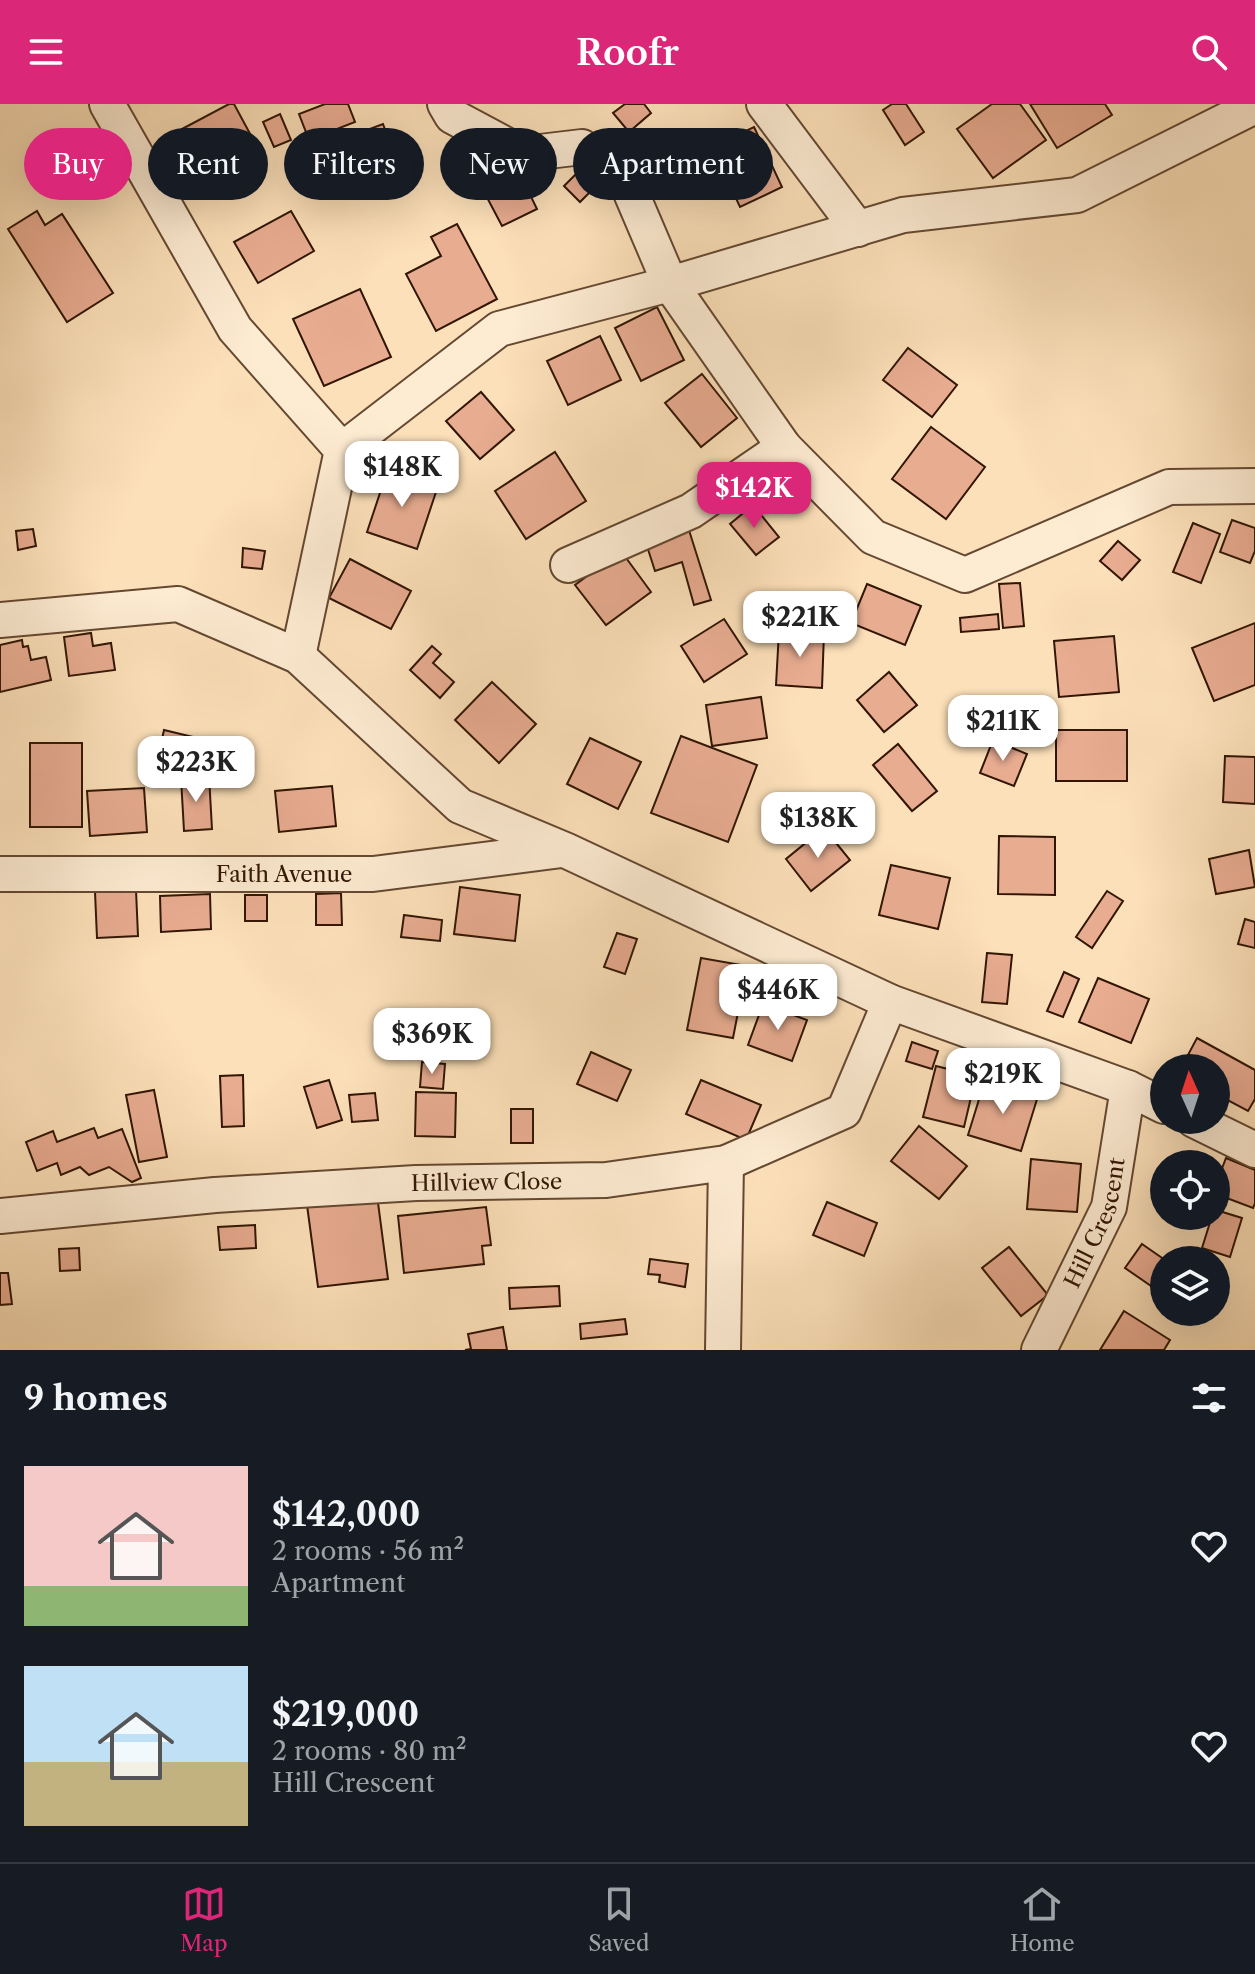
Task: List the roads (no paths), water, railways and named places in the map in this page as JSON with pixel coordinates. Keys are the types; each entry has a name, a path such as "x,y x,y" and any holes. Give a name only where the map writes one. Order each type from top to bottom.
{"street":[{"path":"107,104 235,329 342,450"},
{"path":"445,104 452,116 523,154 582,147 626,181 670,284 784,447 873,537 965,575 1169,487 1255,486"},
{"path":"764,104 858,229"},
{"path":"298,656 342,450 499,329 670,284 903,215 1077,195 1255,106"},
{"path":"568,565 691,511 784,447"},
{"path":"0,620 178,604 298,656 460,806 565,850 890,1002 1128,1088 1150,1099"},
{"name":"Faith Avenue","path":"0,874 373,874 565,850"},
{"name":"Hillview Close","path":"0,1216 215,1195 385,1185 606,1180 726,1163 844,1111 890,1002"},
{"name":"Hill Crescent","path":"1039,1350 1109,1207 1128,1088"},
{"path":"1222,1134 1255,1150"},
{"path":"723,1350 726,1163"}]}
